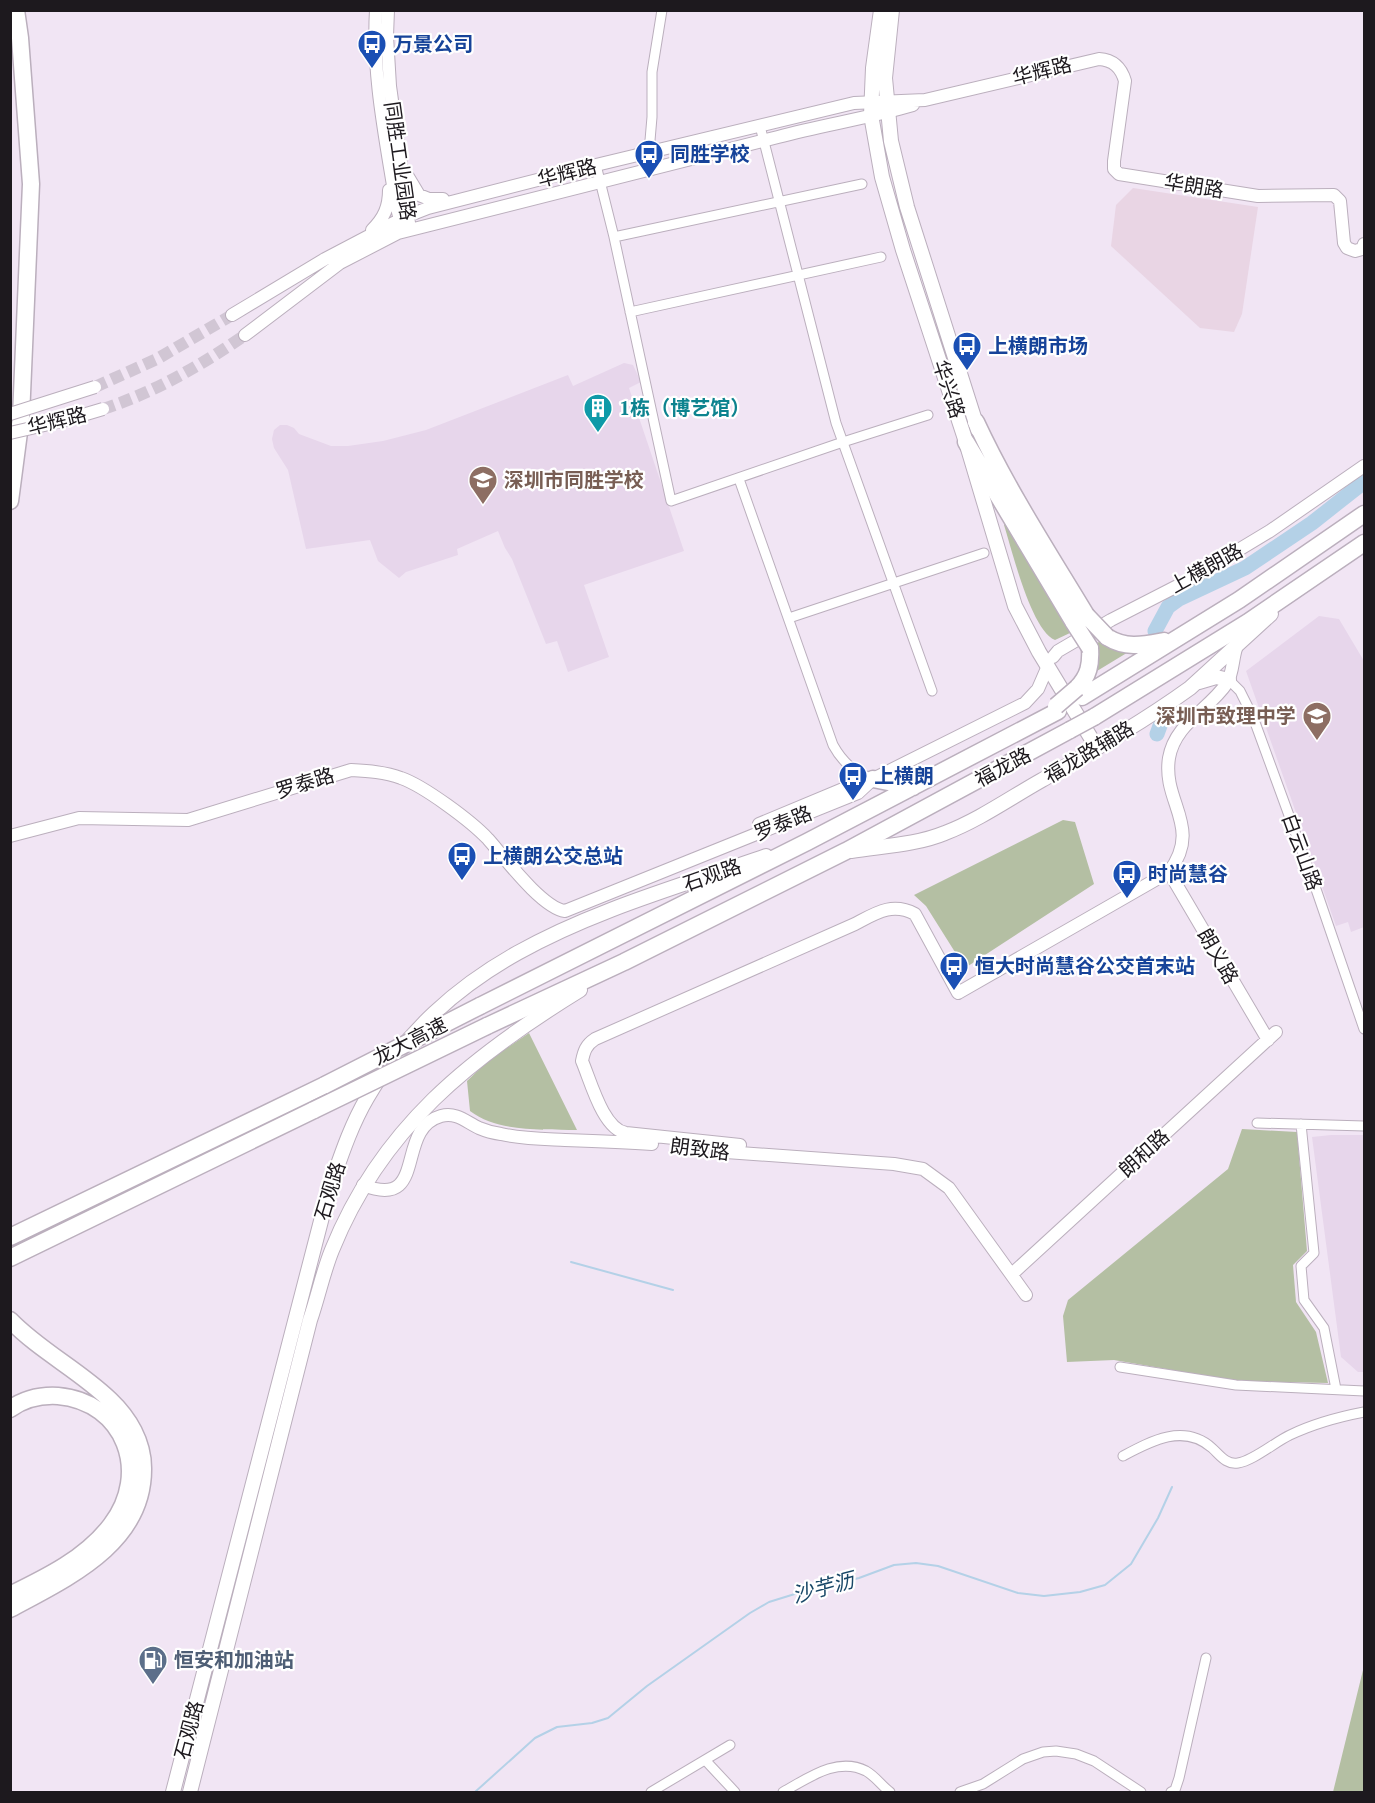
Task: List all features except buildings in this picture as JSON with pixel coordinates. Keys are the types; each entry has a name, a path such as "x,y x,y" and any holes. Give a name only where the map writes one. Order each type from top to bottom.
{"highway":[{"path":"11,494 31,184 21,38 16,10"},
{"path":"976,422 1080,619 1090,648 1090,668 1079,693"},
{"path":"966,442 986,478 1080,619 1115,642 1132,646 1173,639"},
{"name":"福龙路","path":"807,842 1035,722 1079,693 1239,600 1365,514"},
{"name":"福龙路","path":"624,962 846,851 1094,717 1248,622 1363,544"},
{"path":"873,779 912,787"},
{"name":"龙大高速","path":"13,1236 324,1085 807,842"},
{"name":"龙大高速","path":"14,1256 624,962"},
{"path":"10,1320 97,1388 124,1416 135,1433 140,1447 143,1474 134,1512 121,1533 99,1556 74,1574 10,1609"},
{"path":"10,1409 32,1398 48,1395 71,1397 87,1402 101,1411 114,1424 124,1440 130,1458 127,1494 111,1526 83,1553 46,1578 10,1595"}],"main road":[{"name":"华兴路","path":"881,10 871,101 871,115 880,167 897,230 966,442 1015,606 1027,631 1050,662"},
{"name":"华兴路","path":"892,10 886,68 886,107 898,177 976,422 986,478 1023,602 1050,662 1097,748"},
{"name":"福龙路辅路","path":"846,851 912,842 946,833 1097,748 1190,688 1298,588"},
{"path":"1190,688 1208,678 1229,680"},
{"name":"石观路","path":"173,1792 329,1190 355,1121 386,1069 429,1016 488,970 519,951 615,909 807,842"},
{"name":"石观路","path":"190,1792 310,1320 331,1252 363,1185 397,1138 438,1093 513,1032 624,962"},
{"path":"196,1703 211,1706"}],"street":[{"name":"同胜工业园路","path":"376,10 377,73 409,230"},
{"name":"同胜工业园路","path":"388,10 389,77 395,162"},
{"path":"649,152 652,72 662,10"},
{"name":"华辉路","path":"232,315 303,272 405,217 428,208 846,105 871,101 886,107 925,100 1089,60"},
{"name":"华朗路","path":"1089,60 1110,60 1124,76 1125,91 1114,161 1114,169 1119,174 1258,196 1334,195 1340,201 1344,243 1347,248 1355,251 1362,249 1365,244"},
{"name":"华辉路","path":"245,335 340,263 387,238 409,230 871,115 908,100 925,100"},
{"path":"760,126 836,423 932,691"},
{"path":"395,162 421,197 429,199 471,197"},
{"path":"364,239 381,222 386,210 395,162"},
{"path":"596,165 614,237 671,501 928,415"},
{"path":"614,237 862,184"},
{"path":"630,312 881,257"},
{"name":"华辉路","path":"16,416 95,387"},
{"name":"华辉路","path":"10,433 60,422 103,409"},
{"name":"上横朗路","path":"1050,662 1058,651 1202,572 1270,531 1365,466"},
{"path":"739,479 833,745 847,765 873,779"},
{"path":"789,618 984,553"},
{"path":"740,1145 626,1134 615,1130 606,1119 582,1061 588,1044 886,908 897,908 915,914 958,993 1169,872 1181,852 1183,827 1171,783 1169,757 1179,733 1229,680 1234,652 1240,640"},
{"name":"罗泰路","path":"10,836 79,818 188,820 351,770 376,772 401,778 420,787 448,807 486,837 555,909 873,779 1025,703 1038,689 1050,662"},
{"name":"白云山路","path":"1229,680 1240,691 1253,717 1365,1029"},
{"path":"1190,688 1195,688 1202,693 1205,705"},
{"name":"朗义路","path":"1169,872 1272,1036"},
{"name":"朗和路","path":"1012,1274 1272,1036"},
{"name":"朗致路","path":"363,1185 386,1191 398,1188 403,1181 422,1131 435,1119 447,1115 460,1117 493,1132 522,1138 667,1145 772,1157 907,1166 923,1169 949,1188 1026,1295"},
{"path":"1257,1123 1365,1126"},
{"path":"1301,1124 1314,1253 1301,1266 1304,1300 1324,1328 1336,1389"},
{"path":"1120,1367 1236,1385 1365,1391"},
{"path":"1124,1456 1154,1439 1183,1435 1196,1437 1210,1445 1226,1462 1236,1464 1321,1421 1365,1412"},
{"path":"1171,1792 1175,1790 1179,1778 1206,1658"},
{"path":"651,1792 730,1745"},
{"path":"960,1792 983,1784 1023,1759 1043,1752 1056,1751 1076,1754 1094,1761 1141,1792"},
{"path":"706,1761 735,1792"},
{"path":"783,1792 821,1772 844,1766 868,1772 890,1792"}],"shaded area":[{"path":"1133,188 1258,207 1242,314 1234,332 1200,328 1111,246 1116,205"},
{"name":"深圳市同胜学校","path":"624,363 633,365 641,382 629,388 684,551 584,585 609,657 568,672 557,641 546,644 512,559 498,531 457,549 458,555 406,572 399,578 378,561 370,540 306,549 288,470 274,448 272,439 274,430 280,425 287,425 299,434 331,446 383,441 426,430 568,375 573,386"},
{"name":"深圳市致理中学","path":"1319,616 1339,619 1364,661 1364,927 1351,932 1348,922 1336,926 1246,671"},
{"path":"1364,1135 1364,1372 1358,1372 1341,1357 1312,1137"}],"green space":[{"path":"1005,523 1070,633 1055,640 1046,633 1038,621 1017,570"},
{"path":"1104,639 1130,651 1097,671 1094,645"},
{"path":"1063,820 1075,822 1094,884 965,968 926,906 914,895"},
{"path":"529,1033 577,1130 508,1126 494,1123 470,1111 467,1081 489,1060"},
{"path":"1242,1129 1297,1132 1307,1251 1293,1265 1296,1302 1316,1332 1328,1383 1236,1381 1114,1360 1067,1362 1063,1316 1068,1300 1228,1169"},
{"path":"1364,1666 1364,1792 1333,1792"}],"waterway":[{"path":"1155,631 1168,607 1179,599 1245,568 1312,523 1364,482"},
{"path":"1157,734 1164,715"},
{"path":"571,1262 673,1290"},
{"name":"沙芋沥","path":"475,1792 535,1738 557,1727 592,1723 608,1718 647,1686 769,1602 859,1578 894,1565 916,1563 938,1566 1018,1593 1044,1596 1080,1592 1105,1585 1131,1564 1158,1518 1172,1487"}],"tunnel":[{"path":"95,387 157,359 232,315"},
{"path":"103,409 141,395 177,377 245,335"}],"place":[{"name":"万景公司","path":"372,70"},
{"name":"同胜学校","path":"649,180"},
{"name":"上横朗市场","path":"967,372"},
{"name":"1栋（博艺馆）","path":"598,434"},
{"name":"深圳市同胜学校","path":"483,506"},
{"name":"深圳市致理中学","path":"1317,742"},
{"name":"上横朗","path":"853,802"},
{"name":"上横朗公交总站","path":"462,882"},
{"name":"时尚慧谷","path":"1127,900"},
{"name":"恒大时尚慧谷公交首末站","path":"954,992"},
{"name":"恒安和加油站","path":"153,1686"}]}
